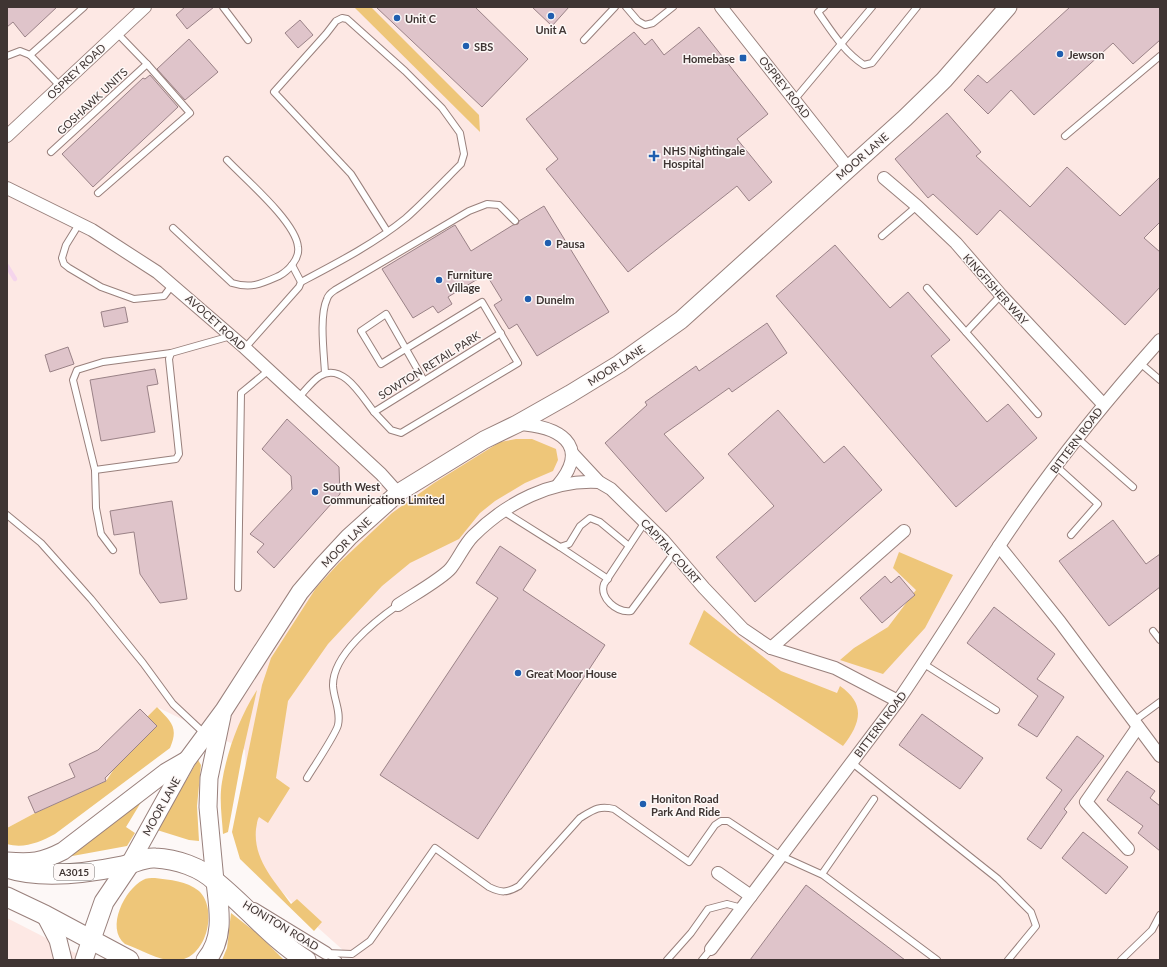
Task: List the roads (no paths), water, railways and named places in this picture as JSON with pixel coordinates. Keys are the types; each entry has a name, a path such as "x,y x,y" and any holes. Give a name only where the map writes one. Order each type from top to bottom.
{"main road":[{"name":"MOOR LANE","path":"129,865 187,760 224,710 300,592 349,537 398,493 447,461 484,440 517,424 619,364 680,320 848,168 883,139 944,80 1008,7"},
{"name":"MOOR LANE","path":"216,881 208,807 209,778 224,710"},
{"path":"7,861 25,862 46,860 63,851 166,772 187,760"},
{"name":"HONITON ROAD","path":"129,865 154,858 200,869 236,898 267,930 306,960"},
{"path":"84,960 104,902 129,865"},
{"name":"A3015","path":"7,868 20,872 58,873 98,871 129,865"},
{"path":"206,960 212,953 217,940 220,920 216,881"},
{"path":"7,897 45,915 129,960"},
{"path":"45,915 58,940 63,960"}],"street":[{"name":"OSPREY ROAD","path":"7,136 145,7"},
{"name":"OSPREY ROAD","path":"721,7 848,168"},
{"name":"KINGFISHER WAY","path":"884,178 917,206 956,243 1001,295 1103,404"},
{"name":"AVOCET ROAD","path":"7,188 79,224 142,261 173,284 245,348 398,493"},
{"name":"BITTERN ROAD","path":"711,949 898,701 924,664 999,546 1056,466 1103,404 1160,340"},
{"name":"CAPITAL COURT","path":"517,424 535,425 556,431 567,441 572,453 599,482 611,489 645,522 743,629 771,648 835,668 898,701"},
{"path":"558,485 567,475 572,464 572,453"},
{"path":"398,605 450,569 472,536 503,511 521,500 558,485 599,482"},
{"path":"771,648 904,531"},
{"path":"999,546 1060,622 1160,756"},
{"path":"1128,849 1086,802 1136,724"},
{"path":"718,873 751,896"},
{"name":"HONITON ROAD","path":"236,898 326,953"}],"lane":[{"path":"30,55 84,7"},
{"path":"223,7 248,40"},
{"path":"584,40 615,7"},
{"path":"626,7 638,21 645,25 653,23 673,7"},
{"path":"824,7 818,12 841,46 854,59 864,65 872,63 917,7"},
{"path":"795,100 872,7"},
{"path":"245,348 299,287 301,282 345,258 387,231 405,218 461,164 464,154 460,133 442,108 405,71 347,19 342,18 336,21 274,92 351,174 387,231"},
{"path":"98,193 190,113 147,64 117,33"},
{"path":"7,56 20,51 30,55 60,86"},
{"path":"1065,136 1160,56"},
{"name":"GOSHAWK UNITS","path":"51,152 147,64"},
{"path":"173,228 232,283 245,287 255,286 283,273 292,265 297,258 299,248 295,234 285,220 227,160"},
{"path":"298,398 319,376 325,373 323,339 324,306 327,297 335,290 469,211 487,204 500,205 515,221"},
{"path":"882,236 917,206"},
{"path":"79,224 66,245 62,258 64,264 69,268 101,287 134,299 164,296 173,284"},
{"path":"292,265 301,282"},
{"path":"927,288 1038,414"},
{"path":"966,332 1001,295"},
{"path":"374,412 391,430 401,433 518,363 482,302 407,348 381,364 360,330 386,314 407,348 423,380"},
{"name":"SOWTON RETAIL PARK","path":"325,373 336,372 342,375 374,412 423,380 501,333"},
{"path":"113,550 101,534 96,508 95,470 73,380 77,370 103,362 171,353 231,336"},
{"path":"95,470 176,459 179,454 169,360 171,353"},
{"path":"1140,363 1160,380"},
{"path":"238,588 241,393 268,371"},
{"path":"1077,438 1133,487"},
{"path":"1056,466 1098,504 1070,535"},
{"path":"503,511 560,546 608,579"},
{"path":"7,515 41,543 110,622 173,704 206,734"},
{"path":"560,546 569,544 580,526 590,518 600,522 629,546"},
{"path":"645,522 602,589 606,600 622,611 631,611 674,553"},
{"path":"307,778 338,727 339,710 333,685 339,662 374,622 398,605"},
{"path":"1153,630 1160,640"},
{"path":"924,664 996,710"},
{"path":"1136,724 1160,702"},
{"path":"851,762 998,879 1031,912 1036,926 1008,960"},
{"path":"822,874 874,799"},
{"path":"326,953 352,954 370,941 435,848 489,887 497,891 508,892 519,886 580,818 604,806 614,809 688,862 715,825 721,821 728,822 781,856 822,874 937,960"},
{"path":"667,960 691,933 708,909 727,904 742,908"},
{"path":"1121,960 1152,930 1160,915"},
{"path":"702,960 711,949"},
{"path":"326,953 338,960"}],"waterway":[{"path":"7,266 15,279"}],"place":[{"name":"Unit A","path":"551,16"},
{"name":"Unit C","path":"397,18"},
{"name":"SBS","path":"466,46"},
{"name":"Jewson","path":"1060,54"},
{"name":"Homebase","path":"743,58"},
{"name":"NHS Nightingale Hospital","path":"654,156"},
{"name":"Pausa","path":"548,243"},
{"name":"Furniture Village","path":"439,280"},
{"name":"Dunelm","path":"528,299"},
{"name":"South West Communications Limited","path":"315,492"},
{"name":"Great Moor House","path":"518,673"},
{"name":"Honiton Road Park And Ride","path":"643,804"}]}
